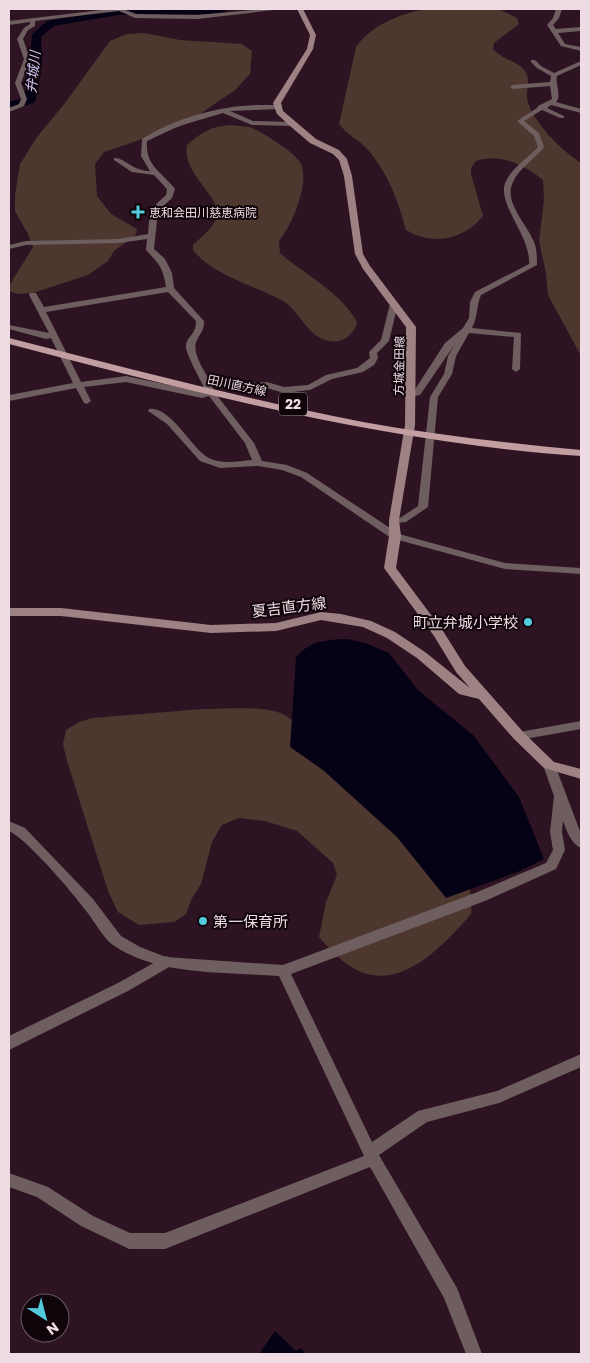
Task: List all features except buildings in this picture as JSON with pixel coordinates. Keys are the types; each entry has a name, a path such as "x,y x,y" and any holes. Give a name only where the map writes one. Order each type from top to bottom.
{"main road":[{"path":"278,106 277,102 310,48 313,36 300,9"},
{"name":"方城金田線","path":"278,106 280,112 313,141 336,152 343,159 348,176 359,254 366,267 411,327 409,429 394,522 390,568 438,634 460,669 481,695"},
{"name":"田川直方線","path":"9,336 208,386"},
{"name":"田川直方線","path":"9,341 409,429 581,453"},
{"name":"田川直方線","path":"409,429 581,446"},
{"name":"夏吉直方線","path":"9,612 60,612 211,629 276,627 321,616 367,624 391,635 421,655 463,691 481,695 549,765 581,774"}],"street":[{"path":"9,24 119,9 135,16 197,17 280,9"},
{"path":"558,9 556,18 550,25 563,45 560,56"},
{"path":"9,110 22,105 24,99 19,91 17,80 27,59 20,39 26,29 33,25 32,20"},
{"path":"555,31 581,30"},
{"path":"563,45 581,49"},
{"path":"532,61 554,75"},
{"path":"394,522 403,520 423,507 434,397 448,374 452,356 473,318 474,302 478,294 533,266 535,258 528,234 508,200 506,192 510,181 542,147 541,140 537,134 520,121 540,107 552,102 556,95 552,79 554,75 581,63"},
{"path":"513,87 553,84"},
{"path":"552,102 581,111"},
{"path":"570,109 581,104"},
{"path":"258,463 249,443 208,386 190,348 192,340 200,330 200,321 170,289 168,272 161,259 150,250 154,210 169,196 171,189 148,166 143,155 144,140 182,123 239,108 278,106"},
{"path":"540,107 562,117"},
{"path":"224,111 252,123 293,124"},
{"path":"116,159 134,172 140,174 155,173"},
{"path":"9,247 26,243 118,241 150,236"},
{"path":"41,310 170,289"},
{"path":"33,295 87,401"},
{"path":"208,386 239,387 267,385 292,390 310,387 329,377 360,370 371,363 374,358 373,352 385,341 394,304"},
{"path":"9,327 46,336 55,336"},
{"path":"411,394 417,393 448,345 466,330 518,335 516,369"},
{"path":"9,398 78,385 126,379 202,395 208,386"},
{"path":"152,411 170,422 180,436 203,459 220,464 258,463 284,467 304,475 394,536 505,566 581,571"},
{"path":"519,736 581,725"},
{"path":"549,765 574,833 581,843"},
{"path":"9,826 20,831 51,862 88,903 116,940 135,951 166,962 283,971 480,897 551,866 560,850 556,832 560,796"},
{"path":"9,1043 123,988 166,962"},
{"path":"283,971 371,1156 451,1294 474,1354"},
{"path":"9,1180 42,1192 88,1221 129,1241 165,1241 371,1156 423,1116 499,1097 581,1060"}],"shaded area":[{"path":"425,9 499,9 517,18 519,24 494,43 493,49 525,71 528,81 527,98 534,116 548,135 581,163 581,356 548,295 546,273 539,241 544,200 543,180 520,165 503,159 494,158 476,161 471,168 471,174 483,216 467,231 457,235 437,239 426,238 406,230 396,198 381,168 365,146 339,124 356,47 370,32 396,17"},
{"path":"144,33 180,40 242,44 252,51 250,74 235,90 184,125 104,152 95,164 97,196 111,214 137,229 135,236 114,251 108,261 88,275 33,293 18,294 9,291 9,286 33,247 15,211 15,195 20,164 37,137 65,103 110,41 127,34"},
{"path":"230,125 249,127 261,132 284,147 300,162 303,170 302,191 289,225 279,241 280,253 322,284 350,311 357,322 354,330 347,337 334,342 321,338 309,329 295,311 283,301 223,273 201,259 193,250 193,245 214,223 217,211 209,194 190,166 187,156 187,145 207,131"},
{"path":"348,639 368,644 389,653 418,690 474,736 519,797 544,859 520,871 446,898 397,837 323,770 290,747 296,657 313,644"},
{"path":"245,708 267,710 277,712 291,719 468,883 472,900 471,914 433,952 419,963 403,971 387,975 370,975 353,968 330,950 319,937 326,902 337,875 333,863 297,831 265,821 239,818 222,825 212,842 201,884 192,898 186,914 174,922 139,925 118,912 108,891 67,761 63,744 66,730 79,722 92,718 203,709"},
{"path":"275,1331 296,1351 301,1348 305,1354 259,1354"}],"waterway":[{"path":"9,10 15,9"},
{"name":"弁城川","path":"9,106 30,100 36,62 36,36 51,23 118,12 225,9"}],"place":[{"name":"恵和会田川慈恵病院","path":"138,212"},
{"name":"町立弁城小学校","path":"528,622"},
{"name":"第一保育所","path":"203,921"}]}
